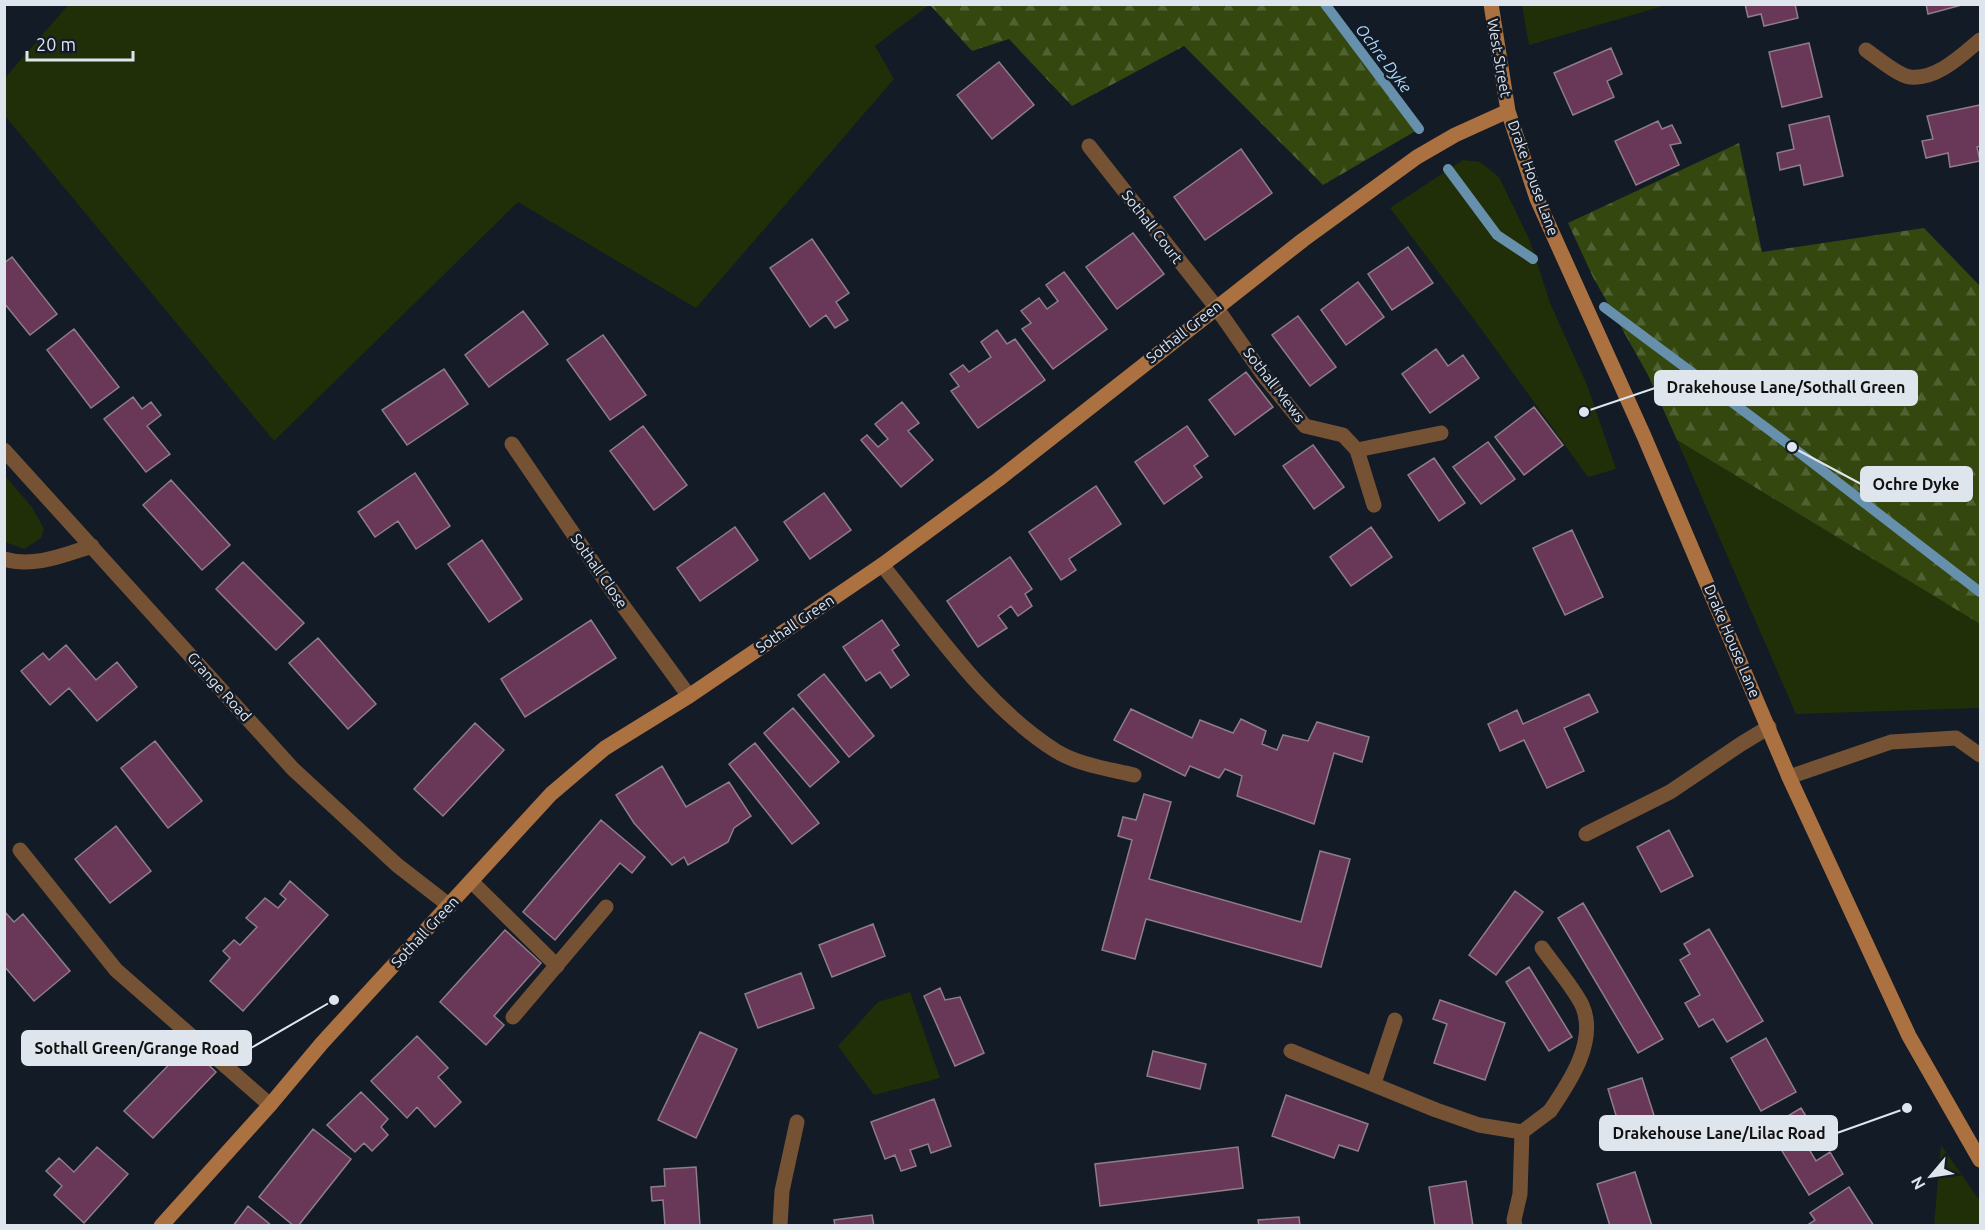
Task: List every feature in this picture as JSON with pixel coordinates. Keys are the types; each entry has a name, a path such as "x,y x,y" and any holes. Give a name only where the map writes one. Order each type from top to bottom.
{"street":[{"name":"West Street","path":"1491,4 1508,111"},
{"path":"1866,50 1909,77 1927,76 1957,60 1980,40"},
{"name":"Sothall Green","path":"161,1226 270,1105 322,1043 551,794 590,759 689,696 882,565 999,479 1216,307 1417,156 1455,135 1508,111"},
{"name":"Drake House Lane","path":"1508,111 1537,199 1644,436 1789,777 1909,1036 1980,1160"},
{"name":"Sothall Court","path":"1089,146 1216,307"},
{"name":"Sothall Mews","path":"1216,307 1264,376 1305,426 1343,435 1357,450"},
{"path":"1374,505 1357,450 1441,433"},
{"name":"Sothall Close","path":"512,444 613,592 689,696"},
{"name":"Grange Road","path":"4,450 293,769 397,865 450,906"},
{"path":"4,559 15,562 47,560 92,546"},
{"path":"882,565 1004,711 1057,752 1084,763 1134,775"},
{"path":"1586,834 1670,792 1769,727"},
{"path":"1789,777 1891,742 1956,738 1980,754"},
{"path":"20,850 116,970 270,1105"},
{"path":"471,881 557,966"},
{"path":"513,1017 606,907"},
{"path":"1291,1051 1436,1110 1468,1121 1521,1132 1550,1111 1570,1082 1587,1038 1582,1006 1542,948"},
{"path":"1374,1083 1395,1020"},
{"path":"780,1226 782,1191 797,1122"},
{"path":"1515,1226 1514,1220 1520,1194 1521,1132"}],"green space":[{"path":"69,4 929,5 875,46 894,79 696,308 518,202 274,441 5,116 5,78"},
{"path":"1522,4 1667,5 1529,45"},
{"path":"930,5 1320,5 1419,129 1323,185 1184,46 1072,106 1009,39 972,51"},
{"path":"1739,143 1762,252 1924,228 1980,286 1980,624 1677,440 1648,375 1593,277 1568,223"},
{"path":"1463,160 1480,162 1499,177 1530,241 1550,303 1587,385 1616,469 1588,477 1390,208"},
{"path":"1677,440 1980,624 1980,708 1796,714"},
{"path":"4,475 32,507 44,529 41,538 24,549 5,542"},
{"path":"910,992 940,1078 874,1095 838,1046 878,1002"},
{"path":"1941,1145 1980,1201 1980,1225 1934,1225"}],"building":[{"path":"1745,4 1795,4 1798,18 1764,26 1761,14 1748,17"},
{"path":"1926,4 1962,4 1962,5 1928,14"},
{"path":"1809,43 1822,97 1782,107 1769,52"},
{"path":"1611,48 1622,74 1607,81 1614,97 1573,115 1554,73"},
{"path":"999,62 1034,105 992,139 957,95"},
{"path":"1980,105 1980,146 1977,147 1980,161 1950,167 1948,153 1926,158 1922,141 1933,139 1927,116"},
{"path":"1829,116 1843,176 1804,185 1800,165 1780,170 1777,153 1794,149 1789,125"},
{"path":"1658,121 1662,129 1672,125 1681,143 1670,145 1679,165 1636,185 1615,141"},
{"path":"1241,149 1272,193 1205,240 1174,197"},
{"path":"1133,233 1164,274 1117,309 1086,267"},
{"path":"812,239 849,293 836,302 848,320 835,328 826,315 810,327 770,268"},
{"path":"1408,247 1433,283 1392,310 1368,274"},
{"path":"12,257 57,314 30,335 4,303 4,263"},
{"path":"1064,272 1107,329 1053,369 1022,329 1031,323 1021,311 1039,298 1047,309 1058,301 1046,285"},
{"path":"1358,282 1384,317 1346,345 1321,310"},
{"path":"523,311 548,344 489,387 465,355"},
{"path":"1298,316 1336,367 1310,386 1272,335"},
{"path":"74,329 119,387 91,408 47,350"},
{"path":"997,330 1007,344 1015,339 1045,380 978,428 951,391 959,386 950,374 963,365 969,372 991,357 981,342"},
{"path":"603,335 646,395 610,420 567,360"},
{"path":"1436,349 1448,366 1463,355 1479,378 1430,413 1402,374"},
{"path":"444,369 468,404 407,445 382,410"},
{"path":"1246,372 1273,407 1235,435 1209,400"},
{"path":"133,397 142,409 151,402 161,415 147,426 170,454 146,472 104,419"},
{"path":"902,402 919,423 908,431 933,460 901,487 861,440 867,435 878,447 888,439 875,424"},
{"path":"1534,407 1563,445 1524,475 1495,437"},
{"path":"643,426 687,485 654,510 610,451"},
{"path":"1187,426 1208,456 1194,466 1202,477 1164,504 1135,462"},
{"path":"1488,442 1515,479 1481,504 1453,467"},
{"path":"1313,445 1344,487 1314,509 1283,466"},
{"path":"1434,458 1465,503 1439,521 1408,475"},
{"path":"415,473 450,526 416,549 398,521 375,537 358,512"},
{"path":"171,480 230,545 202,570 143,505"},
{"path":"1096,486 1121,524 1069,559 1076,570 1061,580 1029,532"},
{"path":"824,493 851,530 810,559 784,522"},
{"path":"735,527 758,560 700,601 677,568"},
{"path":"1371,527 1392,557 1351,586 1330,557"},
{"path":"1572,530 1603,597 1565,615 1533,548"},
{"path":"482,540 522,599 489,622 448,564"},
{"path":"1010,557 1032,589 1025,594 1032,606 1018,616 1011,606 998,616 1007,628 978,647 947,601"},
{"path":"243,562 304,623 276,650 216,589"},
{"path":"591,620 616,658 525,717 501,679"},
{"path":"882,620 899,645 892,650 909,675 891,688 880,672 866,681 843,647"},
{"path":"318,638 376,704 348,729 289,663"},
{"path":"66,645 96,680 117,662 137,687 97,721 69,688 50,705 21,671 43,653 49,660"},
{"path":"824,674 874,736 849,757 798,695"},
{"path":"1589,694 1598,712 1564,728 1584,771 1547,788 1524,740 1500,751 1488,724 1517,710 1523,724"},
{"path":"793,708 839,762 810,787 764,733"},
{"path":"1131,709 1192,738 1200,720 1233,733 1241,719 1266,731 1262,744 1277,750 1283,735 1308,741 1317,722 1369,737 1362,762 1334,753 1314,824 1237,796 1242,776 1225,769 1219,778 1190,766 1185,776 1114,740"},
{"path":"475,723 504,750 443,816 414,789"},
{"path":"155,741 202,801 168,828 121,768"},
{"path":"755,743 819,823 792,844 729,764"},
{"path":"662,766 686,807 729,782 751,816 734,828 728,842 688,865 684,857 672,865 634,823 616,795"},
{"path":"1144,794 1171,802 1149,879 1301,922 1320,851 1350,859 1321,967 1146,919 1135,959 1102,950 1132,840 1118,836 1123,817 1136,820"},
{"path":"601,820 645,857 632,873 620,863 555,940 523,912"},
{"path":"116,826 151,871 110,903 75,859"},
{"path":"1669,830 1693,876 1661,892 1637,847"},
{"path":"290,881 328,915 243,1011 210,981 230,958 223,951 234,940 240,945 257,927 246,918 265,898 278,908 286,899 280,894"},
{"path":"1515,891 1543,912 1496,975 1469,955"},
{"path":"1583,903 1663,1039 1638,1053 1558,918"},
{"path":"4,911 14,922 23,914 70,971 34,1001 4,966"},
{"path":"873,924 885,956 832,977 819,945"},
{"path":"1709,929 1763,1021 1727,1042 1713,1019 1699,1027 1685,1003 1700,995 1680,960 1690,954 1684,944"},
{"path":"505,930 541,963 494,1016 504,1025 486,1045 440,1002"},
{"path":"1529,967 1572,1037 1549,1051 1506,982"},
{"path":"801,973 814,1008 758,1028 745,994"},
{"path":"940,988 945,1000 960,997 984,1053 955,1066 924,996"},
{"path":"1440,1000 1505,1023 1485,1080 1434,1063 1447,1024 1433,1019"},
{"path":"700,1032 737,1049 696,1138 658,1120"},
{"path":"417,1036 448,1068 438,1077 461,1102 435,1127 417,1107 407,1118 371,1081"},
{"path":"1766,1038 1796,1092 1761,1111 1731,1058"},
{"path":"188,1045 216,1072 153,1138 124,1111"},
{"path":"1153,1051 1206,1064 1200,1089 1147,1076"},
{"path":"1642,1078 1661,1137 1626,1148 1608,1089"},
{"path":"361,1092 388,1119 381,1127 388,1135 372,1151 364,1143 355,1152 327,1125"},
{"path":"1286,1095 1368,1124 1358,1151 1339,1145 1334,1158 1272,1136"},
{"path":"934,1099 951,1146 931,1153 928,1144 910,1150 916,1166 901,1171 895,1155 885,1159 871,1122"},
{"path":"1801,1108 1815,1131 1803,1139 1816,1161 1830,1152 1843,1174 1809,1195 1768,1128"},
{"path":"313,1129 351,1159 298,1226 294,1226 259,1197"},
{"path":"97,1147 128,1174 84,1223 54,1195 62,1186 46,1171 59,1158 74,1172"},
{"path":"1238,1147 1243,1188 1100,1206 1095,1164"},
{"path":"696,1167 700,1226 665,1226 663,1200 652,1201 651,1187 665,1186 664,1169"},
{"path":"1635,1172 1652,1226 1610,1226 1597,1184"},
{"path":"1466,1181 1473,1226 1435,1226 1429,1187"},
{"path":"1849,1187 1874,1226 1806,1226 1815,1220 1810,1213"},
{"path":"248,1206 272,1226 233,1226"},
{"path":"872,1215 874,1226 835,1226 834,1220"},
{"path":"1299,1217 1300,1226 1259,1226 1258,1220"}],"waterway":[{"name":"Ochre Dyke","path":"1325,4 1419,129"},
{"name":"Ochre Dyke","path":"1448,169 1497,235 1533,259"},
{"name":"Ochre Dyke","path":"1604,307 1792,447 1980,592"}],"place":[{"name":"Drakehouse Lane/Sothall Green","path":"1584,412"},
{"name":"Ochre Dyke","path":"1792,447"},
{"name":"Sothall Green/Grange Road","path":"334,1000"},
{"name":"Drakehouse Lane/Lilac Road","path":"1907,1108"}]}
